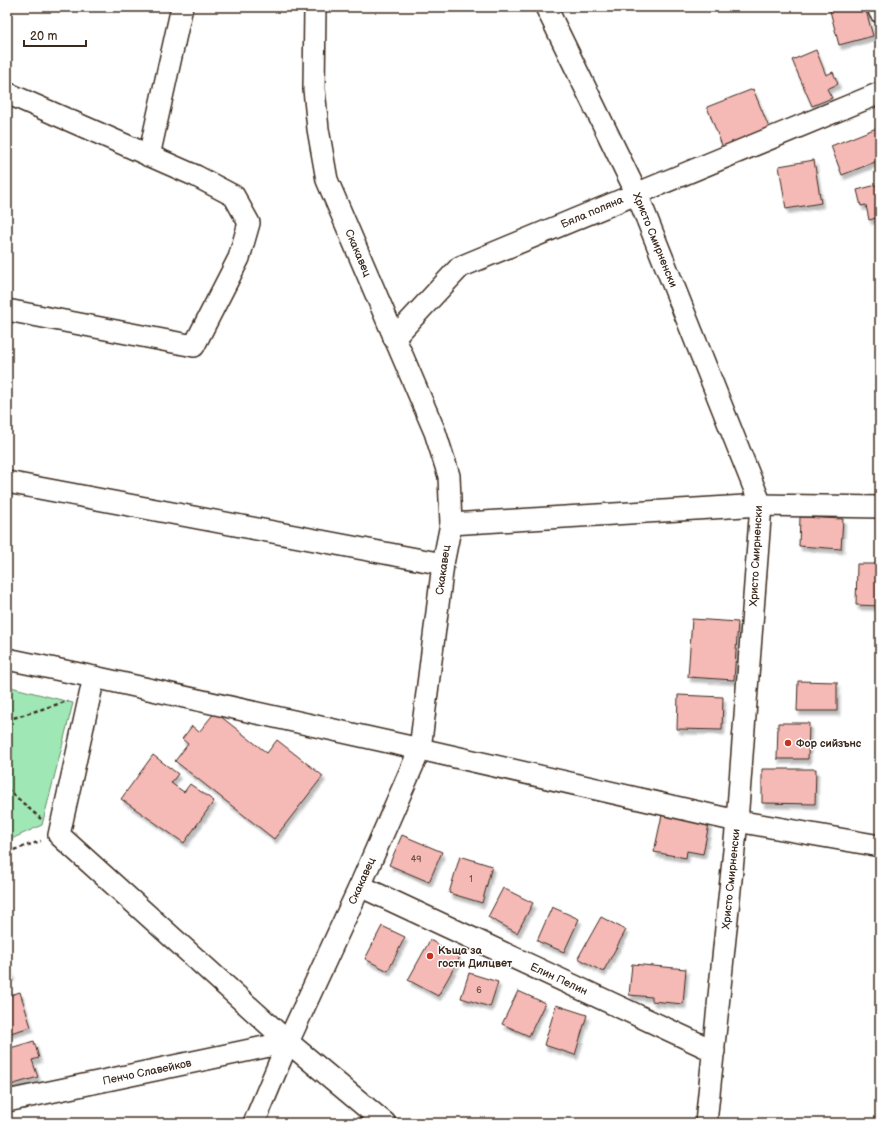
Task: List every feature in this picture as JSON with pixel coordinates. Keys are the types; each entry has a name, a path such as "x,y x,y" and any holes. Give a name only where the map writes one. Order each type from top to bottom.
{"street":[{"path":"149,156 182,7"},
{"name":"Скакавец","path":"254,1123 288,1042 360,886 420,749 443,564 451,524 449,476 435,432 327,180 318,129 314,89 315,7"},
{"name":"Христо Смирненски","path":"546,7 637,194 761,505 737,821 706,1123"},
{"path":"878,7 880,12"},
{"path":"7,93 196,176 234,196 249,222 239,258 194,346 7,310"},
{"name":"Бяла поляна","path":"394,338 460,267 879,95"},
{"path":"7,482 443,564"},
{"path":"451,524 761,505 880,507"},
{"path":"7,659 93,685 420,749 737,821 880,846"},
{"path":"93,685 59,835 288,1042 385,1123"},
{"name":"Елин Пелин","path":"360,886 714,1051"},
{"name":"Пенчо Славейков","path":"7,1101 288,1042"}],"path":[{"path":"7,720 93,685"},
{"path":"7,789 59,835"},
{"path":"7,852 59,835"}],"green space":[{"path":"7,686 73,703 42,825 7,841"}],"building":[{"path":"829,7 865,7 873,36 839,45"},
{"path":"816,50 826,75 833,72 838,84 827,89 832,98 812,106 792,60"},
{"path":"753,89 770,130 723,148 707,107"},
{"path":"879,127 880,160 842,175 831,146"},
{"path":"814,160 821,203 786,209 779,166"},
{"path":"880,184 880,217 869,220 866,205 861,206 857,190"},
{"path":"800,517 843,519 841,549 799,546"},
{"path":"857,564 880,564 880,606 856,605"},
{"path":"692,619 738,622 734,680 688,677"},
{"path":"798,681 837,682 837,711 797,711"},
{"path":"678,695 723,697 722,730 677,729"},
{"path":"215,712 267,753 277,740 323,776 274,839 175,761 188,744 182,739 192,726 199,732"},
{"path":"778,723 809,723 808,759 777,759"},
{"path":"153,755 178,774 171,783 184,792 190,784 214,801 184,843 121,799"},
{"path":"762,769 816,769 815,804 762,803"},
{"path":"662,815 709,824 703,854 687,851 686,858 654,852"},
{"path":"402,835 442,852 429,882 389,865"},
{"path":"460,856 492,866 482,903 449,893"},
{"path":"503,888 533,903 517,933 488,917"},
{"path":"552,907 579,919 564,952 537,941"},
{"path":"601,917 626,930 603,972 578,958"},
{"path":"382,926 405,937 388,971 365,959"},
{"path":"430,940 460,957 438,996 408,980"},
{"path":"7,962 12,976 7,978"},
{"path":"632,964 686,969 683,1004 652,1001 652,997 629,995"},
{"path":"469,973 498,982 490,1007 461,998"},
{"path":"518,991 545,1003 529,1036 502,1024"},
{"path":"20,992 31,1027 7,1034 7,996"},
{"path":"556,1005 587,1015 575,1055 544,1045"},
{"path":"34,1041 39,1058 32,1060 38,1077 7,1086 7,1049"}],"place":[{"name":"Фор сийзънс","path":"788,743"},
{"name":"Къща за гости Дилцвет","path":"430,956"}]}
